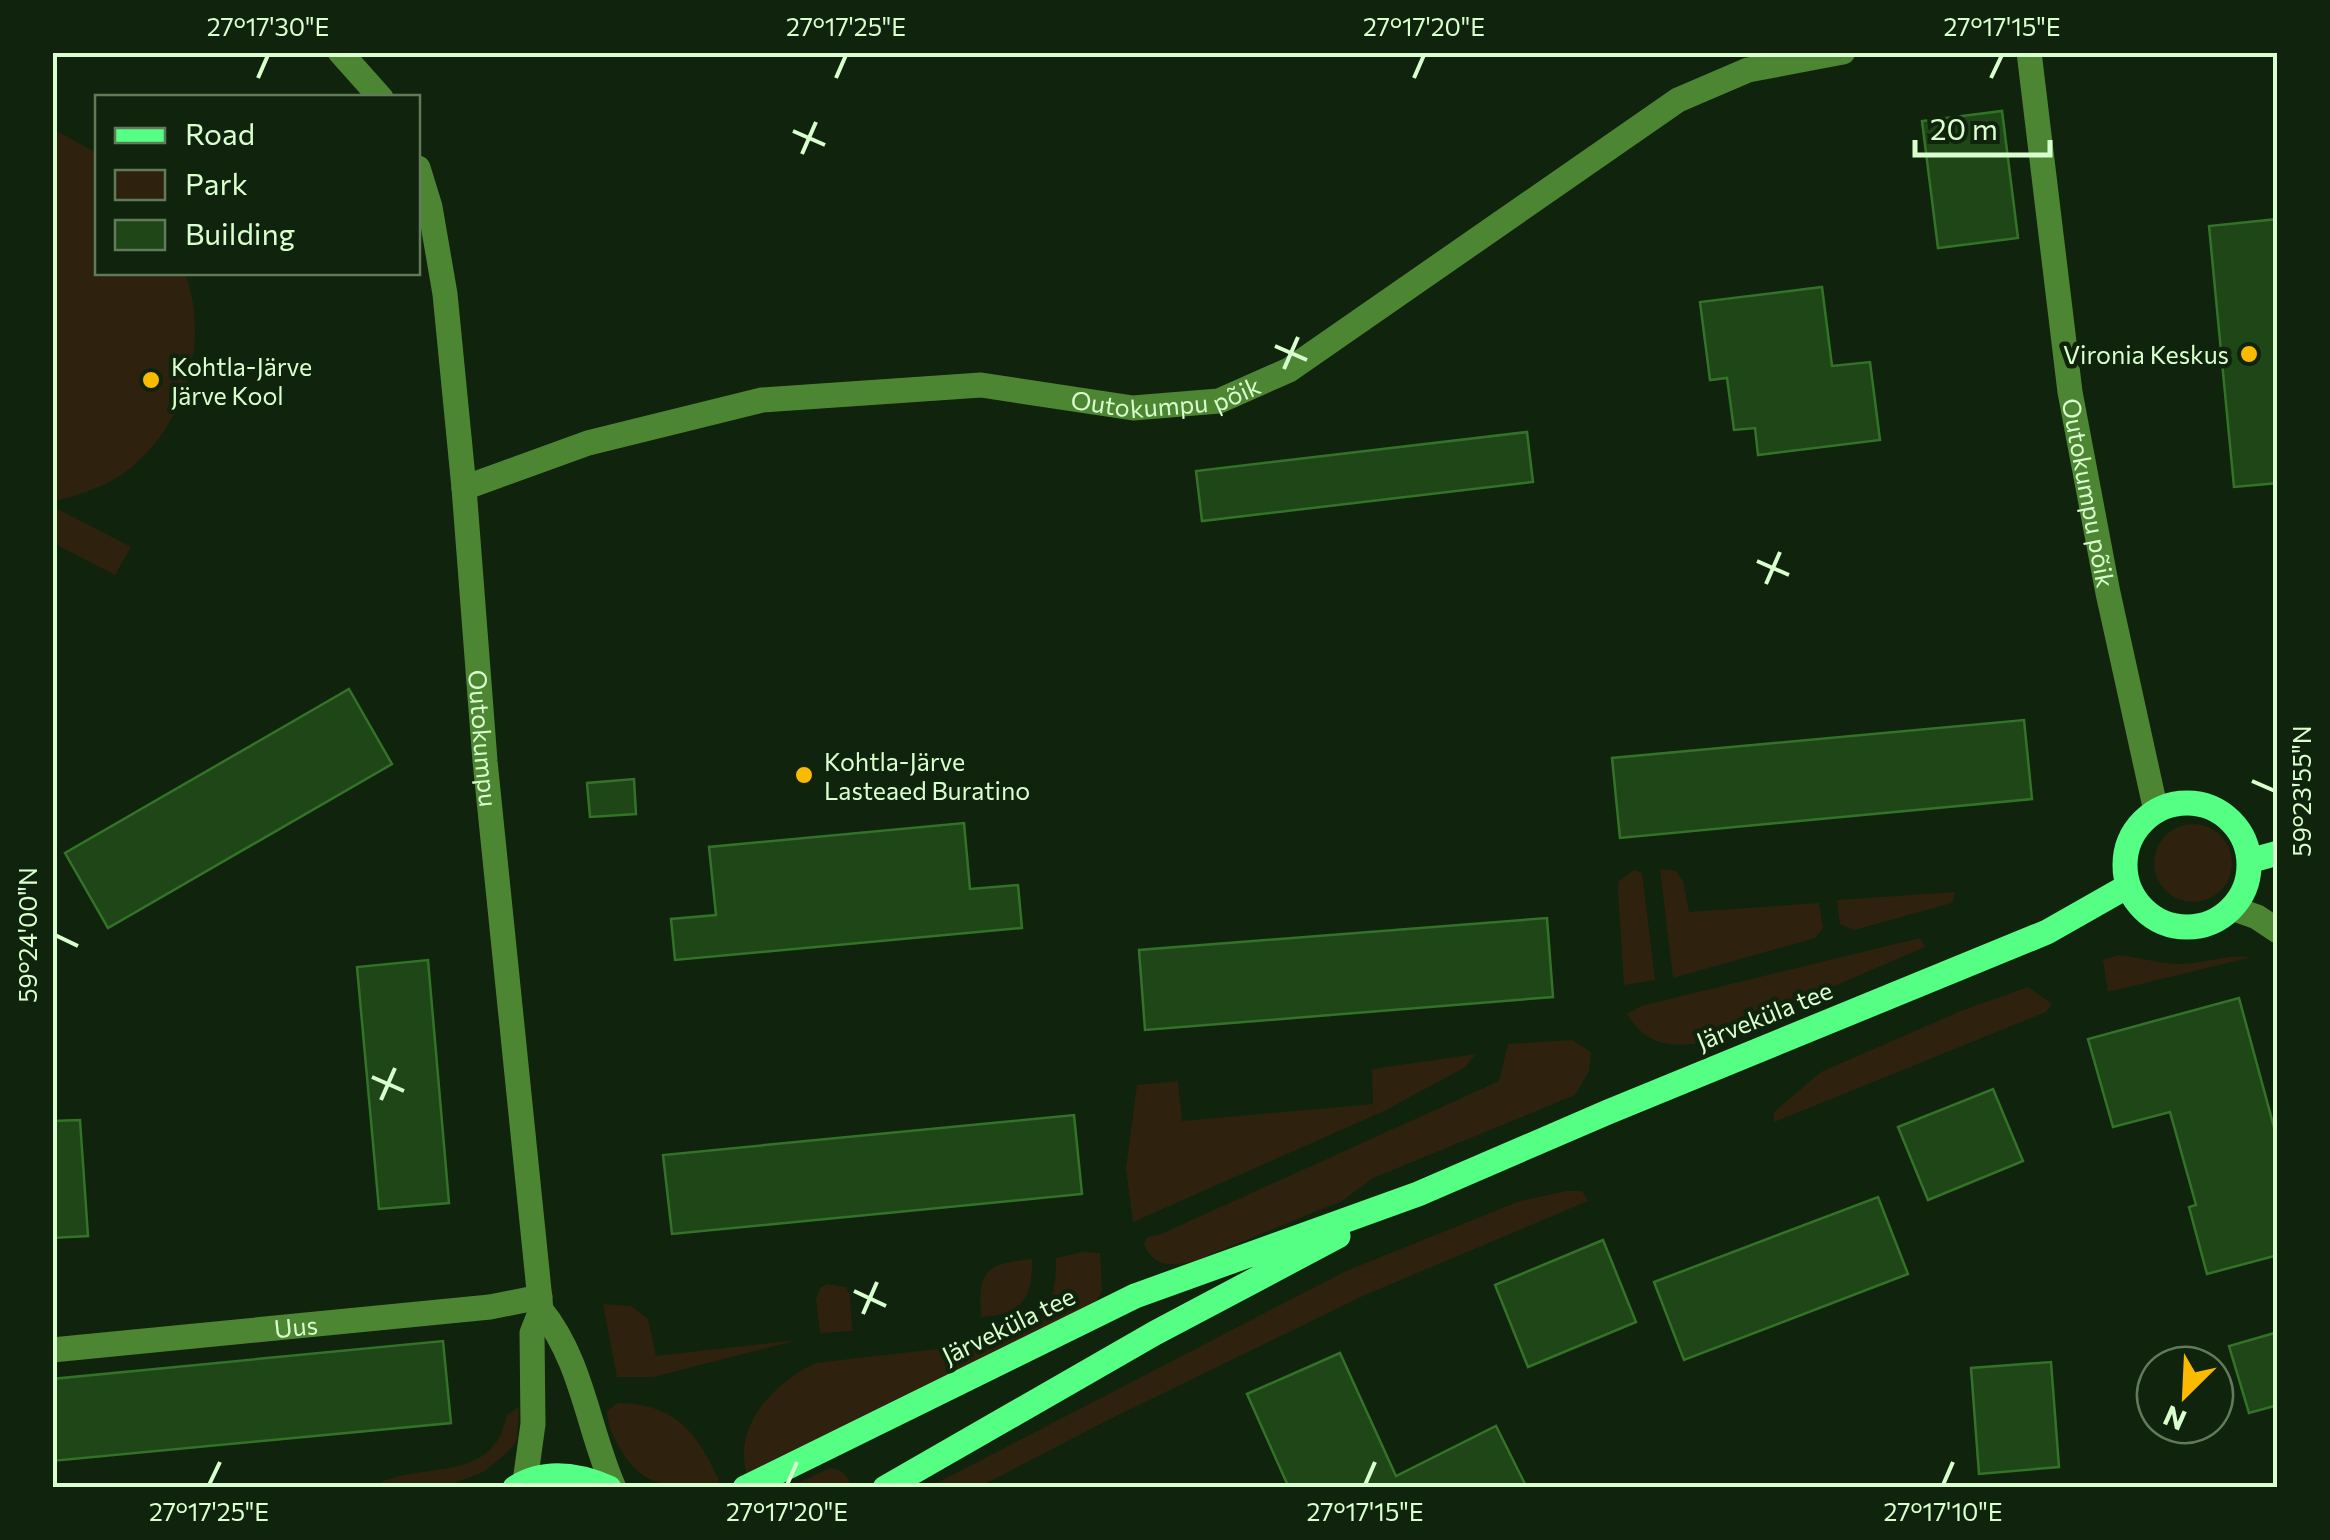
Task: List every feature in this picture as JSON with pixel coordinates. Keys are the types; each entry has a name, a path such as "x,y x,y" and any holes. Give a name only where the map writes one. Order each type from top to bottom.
{"main road":[{"path":"2175,804 2196,804 2216,810 2244,841 2249,861 2248,878 2232,908 2215,921 2195,928 2174,926 2154,918 2138,904 2128,886 2126,852 2132,836 2156,811 2175,804"},
{"path":"2249,861 2278,853"},
{"name":"Järveküla tee","path":"746,1488 1136,1296 1418,1194 2047,932 2128,886"},
{"name":"Järveküla tee","path":"886,1488 1156,1333 1418,1194"},
{"path":"520,1484 554,1475 584,1477 612,1488"}],"street":[{"path":"340,52 378,95"},
{"name":"Outokumpu põik","path":"464,488 588,444 762,400 981,386 1134,408 1219,400 1289,370 1678,100 1748,70 1843,52"},
{"name":"Outokumpu põik","path":"2029,52 2070,392 2108,593 2156,811"},
{"name":"Outokumpu","path":"420,174 430,207 445,294 485,761 540,1304 532,1333 534,1424 520,1484"},
{"path":"2232,908 2278,931"},
{"name":"Outokumpu","path":"540,1304 568,1350 612,1488"},
{"name":"Uus","path":"52,1350 540,1304"}],"green space":[{"path":"53,129 95,152 95,275 186,275 195,327 187,383 177,409 145,455 116,478 53,502"},
{"path":"52,506 131,547 115,575 53,543"},
{"path":"2185,824 2201,824 2226,841 2232,863 2226,885 2215,896 2201,902 2185,902 2160,885 2154,871 2154,855 2171,830"},
{"path":"1660,869 1676,871 1683,881 1689,912 1819,903 1823,928 1815,938 1673,978"},
{"path":"1634,870 1642,873 1655,980 1624,985 1618,889 1619,881"},
{"path":"1955,892 1952,903 1854,930 1840,924 1837,900"},
{"path":"1920,938 1925,947 1702,1043 1659,1042 1642,1032 1627,1014 1641,1006"},
{"path":"2118,955 2181,964 2252,957 2108,992 2103,960"},
{"path":"2028,987 2052,1004 2046,1012 1774,1122 1774,1112 1821,1072 1961,1011"},
{"path":"1572,1040 1591,1052 1589,1071 1575,1095 1373,1178 1342,1201 1192,1262 1158,1261 1144,1244 1147,1237 1159,1235 1499,1081 1508,1044"},
{"path":"1476,1054 1464,1068 1382,1112 1133,1222 1126,1169 1137,1085 1178,1081 1182,1121 1373,1104 1372,1069"},
{"path":"1582,1191 1588,1201 1365,1295 979,1487 929,1487 1346,1271 1520,1201"},
{"path":"1082,1252 1100,1253 1102,1291 1093,1306 747,1475 744,1457 751,1423 772,1394 800,1372 815,1363 998,1342 1014,1336 1045,1312 1054,1289 1056,1258"},
{"path":"1032,1259 1030,1285 1022,1302 1006,1312 981,1317 981,1289 988,1272 1004,1264"},
{"path":"827,1284 846,1287 852,1331 820,1333 816,1299 820,1288"},
{"path":"603,1304 631,1306 648,1319 656,1356 798,1340 653,1377 617,1377"},
{"path":"618,1403 657,1409 684,1426 705,1452 722,1487 664,1484 639,1472 609,1426 607,1411"},
{"path":"519,1407 517,1440 483,1472 445,1487 372,1487 391,1479 470,1462 486,1453 499,1438 507,1415"},
{"path":"830,1468 844,1474 850,1481 849,1487 789,1487"}],"building":[{"path":"2002,111 2018,238 1938,248 1922,121"},
{"name":"Vironia Keskus","path":"2278,219 2278,483 2234,487 2209,226"},
{"path":"1822,287 1832,366 1870,362 1880,440 1758,455 1755,428 1734,430 1727,378 1710,380 1700,302"},
{"path":"1527,432 1533,482 1202,521 1196,471"},
{"path":"349,689 392,764 108,928 65,853"},
{"path":"2024,720 2032,799 1620,838 1612,758"},
{"path":"634,779 636,814 590,817 587,783"},
{"path":"964,823 970,889 1018,885 1022,928 675,960 671,919 716,915 709,847"},
{"path":"1547,918 1553,997 1145,1030 1139,950"},
{"path":"428,960 449,1203 379,1209 357,967"},
{"path":"2239,998 2278,1142 2278,1255 2207,1274 2189,1207 2196,1205 2170,1112 2113,1127 2088,1039"},
{"path":"1993,1089 2023,1161 1928,1200 1898,1127"},
{"path":"1074,1115 1082,1194 672,1234 663,1155"},
{"path":"80,1120 88,1236 52,1238 52,1121"},
{"path":"1878,1197 1908,1274 1684,1360 1654,1282"},
{"path":"1603,1240 1636,1322 1528,1367 1495,1285"},
{"path":"2278,1332 2278,1405 2249,1413 2232,1345"},
{"path":"443,1341 451,1423 52,1461 52,1379"},
{"path":"1340,1353 1396,1476 1496,1426 1527,1488 1289,1488 1247,1394"},
{"path":"2051,1362 2059,1467 1979,1474 1971,1368"}],"place":[{"name":"Vironia Keskus","path":"2249,354"},
{"name":"Kohtla-Järve Järve Kool","path":"151,380"},
{"name":"Kohtla-Järve Lasteaed Buratino","path":"804,775"}]}
